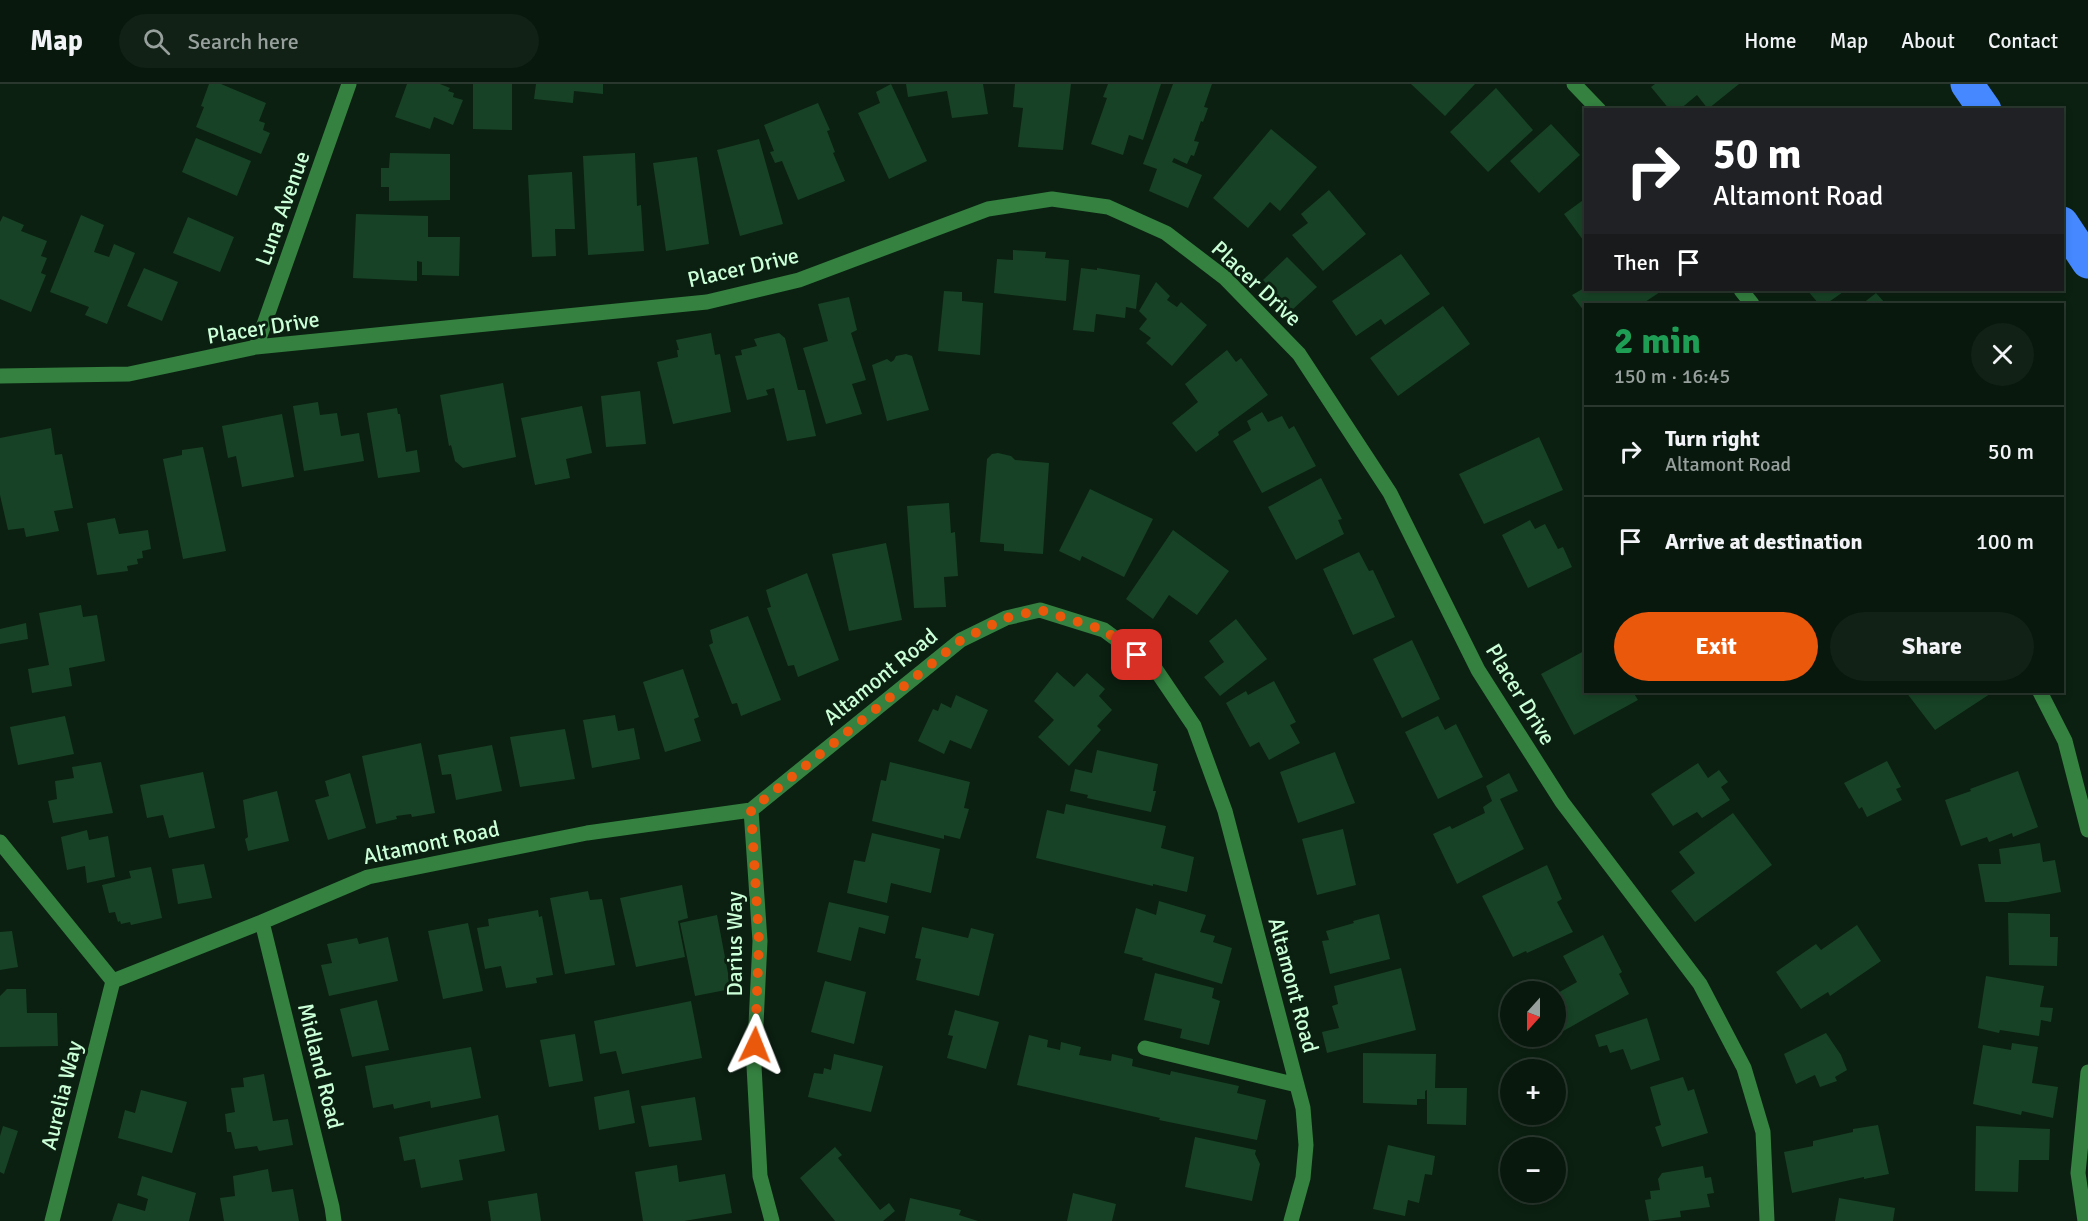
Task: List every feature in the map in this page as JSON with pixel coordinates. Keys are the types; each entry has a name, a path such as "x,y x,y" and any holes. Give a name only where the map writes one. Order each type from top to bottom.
{"highway":[{"path":"1967,84 1984,108"},
{"path":"2064,226 2088,262"}],"street":[{"name":"Luna Avenue","path":"256,347 349,84"},
{"path":"1574,84 1597,108"},
{"name":"Placer Drive","path":"0,376 129,374 256,347 707,302 799,280 988,209 1052,199 1108,207 1166,233 1225,278 1299,354 1390,493 1478,670 1538,765 1562,802 1700,984 1744,1068 1760,1121 1767,1221"},
{"path":"1742,291 1751,303"},
{"name":"Altamont Road","path":"113,981 369,877 587,833 751,810 961,640 1006,618 1040,610 1104,630 1154,667 1194,726 1225,811 1303,1108 1306,1145 1303,1178 1291,1221"},
{"path":"2041,693 2065,741 2088,830"},
{"name":"Darius Way","path":"751,810 759,941 754,1065 760,1176 771,1221"},
{"path":"0,842 113,981"},
{"name":"Midland Road","path":"262,922 334,1221"},
{"name":"Aurelia Way","path":"52,1221 113,981"},
{"path":"1145,1048 1297,1085"},
{"path":"2085,1221 2078,1173 2088,1072"}],"building":[{"path":"209,84 221,84 266,103 259,121 265,123 263,130 270,133 261,154 196,127 204,107 201,106"},
{"path":"407,84 440,84 450,88 448,91 454,93 453,97 463,100 453,125 434,117 430,129 395,117"},
{"path":"473,84 512,84 512,130 473,129"},
{"path":"536,84 603,84 603,94 574,91 573,103 534,99"},
{"path":"891,84 927,161 889,179 858,113 880,103 876,92"},
{"path":"906,84 983,84 988,114 952,118 947,91 908,97"},
{"path":"1015,84 1071,84 1063,150 1018,147 1023,108 1013,107"},
{"path":"1108,84 1161,84 1143,140 1129,135 1123,155 1091,144 1107,98 1103,97"},
{"path":"1173,84 1212,84 1204,107 1208,108 1194,141 1199,142 1194,156 1191,155 1187,164 1174,158 1172,162 1202,175 1188,208 1149,191 1157,169 1143,164"},
{"path":"1411,84 1475,84 1445,116"},
{"path":"1655,84 1739,84 1709,108 1697,95 1681,108 1668,108 1651,87"},
{"path":"1496,88 1533,130 1488,172 1450,132"},
{"path":"818,103 830,130 827,131 835,152 833,153 845,181 798,200 782,161 775,163 770,152 774,151 764,125"},
{"path":"1551,124 1580,155 1539,193 1510,161"},
{"path":"1271,129 1317,167 1280,211 1270,202 1248,228 1213,198"},
{"path":"196,138 251,161 237,196 182,172"},
{"path":"759,139 783,224 740,236 717,150"},
{"path":"390,153 450,154 450,200 389,201 389,187 381,187 381,168 389,168"},
{"path":"635,153 637,206 641,205 644,251 588,255 583,156"},
{"path":"697,157 709,244 666,251 653,163"},
{"path":"572,172 575,229 555,229 556,256 532,257 528,175"},
{"path":"1329,190 1366,234 1323,271 1292,235 1308,223 1301,214"},
{"path":"1584,199 1584,241 1564,214"},
{"path":"356,214 428,216 428,237 460,237 459,276 422,275 422,262 417,261 417,281 353,278"},
{"path":"81,215 104,225 94,252 109,257 114,244 135,253 107,324 85,315 89,307 50,292"},
{"path":"3,216 24,225 21,231 47,241 41,256 47,258 41,273 46,275 31,312 0,299 0,222"},
{"path":"188,217 234,237 220,272 173,253"},
{"path":"1013,250 1046,252 1045,258 1069,260 1066,301 994,293 997,259 1013,260"},
{"path":"1401,254 1430,294 1385,325 1381,319 1356,336 1332,301"},
{"path":"1287,257 1317,287 1292,310 1263,280"},
{"path":"144,268 178,282 162,321 127,306"},
{"path":"1081,268 1097,270 1097,268 1140,275 1136,309 1126,307 1125,318 1096,314 1094,332 1073,330"},
{"path":"1156,282 1170,296 1167,300 1177,307 1181,302 1207,325 1172,366 1146,343 1151,338 1139,329 1147,319 1139,311"},
{"path":"1584,288 1584,291 1660,292 1644,303 1584,303 1584,311 1572,295"},
{"path":"944,291 962,292 962,301 983,303 980,355 938,351"},
{"path":"1808,291 1845,291 1827,303 1818,303"},
{"path":"1876,293 1885,303 1863,303"},
{"path":"849,297 857,330 851,333 866,380 852,384 862,414 826,424 803,348 828,341 818,304"},
{"path":"1443,306 1470,344 1398,396 1370,358"},
{"path":"711,333 715,355 720,354 731,412 673,424 657,362 678,357 677,350 679,350 676,340"},
{"path":"779,333 785,338 798,390 805,390 816,436 787,441 774,388 766,390 768,395 747,400 735,356 742,355 741,350 757,346 754,339"},
{"path":"1227,350 1236,362 1241,358 1268,395 1218,432 1219,435 1196,452 1172,423 1198,402 1185,384"},
{"path":"906,354 912,356 929,410 887,421 872,365 887,359 891,362 896,356"},
{"path":"503,383 516,457 463,468 455,461 451,445 449,446 440,395"},
{"path":"640,391 646,444 606,447 601,396"},
{"path":"318,402 320,415 337,413 341,436 359,433 364,461 304,471 293,406"},
{"path":"582,406 592,453 566,459 570,478 535,485 521,418"},
{"path":"397,408 406,452 417,450 420,472 378,478 367,413"},
{"path":"1262,412 1268,422 1282,416 1289,429 1294,426 1316,466 1262,493 1233,441 1251,430 1247,421"},
{"path":"282,414 294,477 242,487 236,456 228,458 222,426"},
{"path":"51,428 55,455 62,454 73,508 54,511 59,531 26,537 24,528 8,530 0,495 0,438"},
{"path":"1539,437 1563,490 1484,524 1459,474"},
{"path":"203,447 226,551 183,559 163,459 182,455 182,450"},
{"path":"992,454 1011,456 1015,460 1049,463 1043,554 1004,551 1004,544 980,542 987,459"},
{"path":"1321,478 1342,519 1338,520 1344,534 1296,560 1268,507"},
{"path":"1090,489 1153,519 1124,577 1082,556 1080,561 1059,551"},
{"path":"949,503 951,533 955,532 958,576 944,577 946,607 914,608 907,506"},
{"path":"115,518 119,534 148,530 151,549 142,551 143,558 137,559 138,564 127,566 128,571 97,575 87,523"},
{"path":"1530,520 1535,529 1545,524 1558,549 1563,547 1572,567 1528,588 1502,535"},
{"path":"1173,530 1229,571 1197,615 1169,595 1153,619 1126,599"},
{"path":"886,543 902,620 849,631 832,554"},
{"path":"1359,552 1369,571 1373,570 1395,617 1353,635 1323,569"},
{"path":"807,573 839,660 798,677 794,665 788,666 767,608 771,607 766,590"},
{"path":"81,605 83,617 97,615 105,661 69,668 72,686 32,693 28,669 49,665 39,613"},
{"path":"748,616 781,700 741,716 737,703 732,704 709,645 713,643 710,630"},
{"path":"1236,619 1267,659 1220,696 1204,677 1224,662 1209,641"},
{"path":"26,623 28,639 0,644 0,629"},
{"path":"1412,640 1440,699 1402,718 1373,659"},
{"path":"1584,651 1584,693 1634,693 1638,700 1574,735 1541,674"},
{"path":"683,669 699,717 694,719 701,741 665,752 643,682"},
{"path":"1057,672 1074,687 1087,673 1105,689 1099,696 1112,710 1097,726 1101,730 1069,766 1038,737 1054,720 1034,701"},
{"path":"1274,681 1296,722 1290,725 1300,743 1269,760 1259,742 1250,747 1226,703 1246,691 1248,695"},
{"path":"1907,693 1991,693 1935,730"},
{"path":"956,695 988,710 971,749 950,740 944,754 918,741 933,709 938,711 941,703 951,708"},
{"path":"615,715 618,731 634,728 640,759 592,768 583,720"},
{"path":"65,716 74,754 18,765 10,727"},
{"path":"1438,716 1445,730 1456,724 1483,777 1438,799 1405,732"},
{"path":"565,729 575,779 520,787 510,737"},
{"path":"421,743 435,813 412,817 411,814 396,816 397,819 376,824 362,756"},
{"path":"492,745 502,791 456,800 451,774 442,775 438,755"},
{"path":"1097,750 1158,764 1153,791 1156,791 1151,812 1087,798 1088,795 1070,791 1075,769 1092,773"},
{"path":"1335,752 1355,803 1298,823 1280,772"},
{"path":"1887,761 1901,787 1896,789 1902,800 1867,817 1862,807 1859,809 1844,783"},
{"path":"101,762 113,813 53,823 48,801 57,799 55,781 74,778 72,767"},
{"path":"890,762 970,782 964,808 969,809 960,839 944,835 944,839 872,821 881,780 886,781"},
{"path":"1698,763 1708,778 1719,770 1728,782 1721,787 1730,800 1702,818 1697,812 1673,826 1651,794"},
{"path":"2018,771 2038,827 2013,837 2012,833 1989,842 1987,837 1961,846 1945,800"},
{"path":"203,772 215,828 169,838 163,815 147,818 140,785"},
{"path":"350,773 366,828 328,840 315,800 329,796 325,781"},
{"path":"1509,773 1518,791 1500,799 1524,849 1457,884 1433,834 1450,826 1452,829 1485,813 1483,807 1492,801 1486,786"},
{"path":"277,791 289,841 248,851 245,839 248,837 243,800"},
{"path":"1066,804 1166,826 1161,848 1194,857 1187,892 1036,858 1047,810 1064,814"},
{"path":"1733,813 1772,865 1695,922 1671,891 1695,873 1679,852"},
{"path":"1343,829 1356,885 1317,895 1302,839"},
{"path":"87,830 89,840 108,836 115,877 87,883 85,866 67,870 61,837"},
{"path":"872,833 940,849 931,893 891,883 887,903 847,893 854,860 865,862"},
{"path":"2040,843 2043,862 2055,860 2061,892 2008,902 1985,902 1978,864 2001,864 1999,849"},
{"path":"204,864 212,898 178,904 172,869"},
{"path":"1547,865 1562,899 1557,902 1573,932 1513,957 1482,896"},
{"path":"151,867 162,918 131,925 130,922 121,924 115,912 109,913 102,885 131,878 129,871"},
{"path":"682,885 688,918 678,921 685,957 636,967 620,898"},
{"path":"588,891 590,900 602,899 615,965 565,974 550,898"},
{"path":"1159,901 1206,915 1200,932 1215,936 1213,942 1232,948 1222,984 1124,953 1136,908 1156,915"},
{"path":"829,902 889,916 885,934 859,927 851,961 817,952"},
{"path":"538,910 539,917 542,916 553,975 536,978 537,983 506,988 501,966 485,969 477,928 489,926 488,919"},
{"path":"2008,913 2050,914 2050,937 2058,937 2057,966 2009,965"},
{"path":"1379,914 1390,959 1330,974 1322,941 1329,940 1326,931"},
{"path":"717,915 731,989 695,996 680,923"},
{"path":"468,923 483,991 443,999 428,931"},
{"path":"1857,925 1881,961 1830,996 1828,992 1801,1009 1776,972 1816,944 1821,950"},
{"path":"922,927 968,938 971,928 994,934 979,996 916,980 921,959 915,958"},
{"path":"12,931 18,967 0,970 0,932"},
{"path":"1603,935 1622,972 1619,974 1629,994 1566,1029 1566,988 1577,982 1563,956"},
{"path":"388,937 398,981 329,996 321,965 332,963 327,944 357,938 359,944"},
{"path":"1401,968 1416,1030 1327,1053 1322,1032 1339,1028 1332,1006 1338,1004 1334,986"},
{"path":"1155,973 1214,988 1212,998 1220,1001 1209,1045 1180,1038 1182,1029 1144,1020"},
{"path":"1986,976 2044,986 2040,1007 2053,1008 2051,1022 2041,1020 2039,1036 2000,1030 1999,1033 1978,1028"},
{"path":"825,981 866,992 854,1044 811,1032"},
{"path":"7,989 26,989 27,1013 57,1013 58,1046 0,1047 0,996"},
{"path":"377,1000 389,1050 352,1057 340,1009"},
{"path":"691,1001 702,1058 622,1074 616,1051 600,1054 594,1021"},
{"path":"955,1010 999,1022 986,1069 947,1058 953,1036 948,1035"},
{"path":"1647,1018 1660,1060 1631,1070 1623,1049 1610,1053 1607,1045 1599,1047 1595,1035"},
{"path":"1826,1033 1841,1055 1847,1070 1835,1077 1837,1081 1820,1087 1815,1075 1796,1084 1784,1054"},
{"path":"575,1034 583,1081 549,1087 540,1040"},
{"path":"1029,1035 1048,1040 1047,1047 1060,1050 1061,1042 1081,1047 1079,1055 1111,1061 1112,1054 1133,1059 1132,1066 1170,1075 1171,1071 1239,1086 1237,1093 1266,1100 1257,1140 1159,1120 1160,1118 1017,1085"},
{"path":"2012,1043 2038,1047 2032,1083 2058,1087 2053,1118 2022,1111 2021,1115 1973,1104 1983,1045 2011,1050"},
{"path":"471,1047 481,1098 431,1108 430,1101 394,1109 393,1104 373,1108 365,1066"},
{"path":"1363,1053 1436,1054 1435,1088 1467,1088 1466,1125 1427,1124 1427,1090 1425,1099 1417,1099 1417,1105 1363,1103"},
{"path":"834,1054 883,1066 871,1112 808,1097 814,1073 823,1074 824,1068 831,1070"},
{"path":"264,1074 273,1121 288,1119 293,1145 259,1151 257,1146 235,1149 231,1132 227,1132 225,1114 235,1112 231,1088 244,1087 243,1078"},
{"path":"1683,1077 1688,1091 1694,1089 1708,1133 1662,1147 1655,1127 1661,1125 1650,1087"},
{"path":"141,1090 187,1102 172,1153 118,1138 125,1110 135,1113"},
{"path":"629,1090 635,1123 599,1130 594,1097"},
{"path":"695,1097 702,1140 649,1147 641,1106"},
{"path":"498,1115 505,1151 459,1160 463,1180 421,1188 415,1159 404,1161 399,1137"},
{"path":"1878,1125 1889,1174 1864,1179 1864,1177 1792,1193 1784,1152 1813,1146 1813,1141 1853,1132 1853,1129"},
{"path":"3,1126 18,1131 4,1174 0,1172 0,1136"},
{"path":"1976,1126 2050,1129 2049,1160 2019,1160 2018,1192 1975,1191"},
{"path":"1195,1137 1256,1150 1255,1154 1260,1164 1252,1201 1185,1187"},
{"path":"1388,1145 1435,1156 1432,1175 1425,1174 1419,1203 1408,1200 1405,1216 1373,1209"},
{"path":"835,1147 842,1155 838,1158 880,1210 889,1203 895,1211 883,1221 835,1221 800,1178"},
{"path":"677,1165 679,1182 725,1174 732,1213 684,1221 643,1221 635,1172"},
{"path":"1703,1166 1705,1178 1711,1177 1714,1193 1707,1194 1710,1207 1680,1211 1681,1217 1649,1221 1645,1200 1651,1199 1650,1191 1660,1190 1658,1179 1662,1173"},
{"path":"268,1169 272,1192 293,1189 299,1221 224,1221 220,1198 235,1196 233,1176"},
{"path":"142,1176 196,1193 189,1221 112,1221 118,1203 145,1211 148,1199 137,1195"},
{"path":"537,1193 541,1221 491,1221 488,1201"},
{"path":"1073,1193 1116,1204 1112,1221 1067,1221"},
{"path":"910,1198 961,1210 959,1215 978,1221 905,1221"},
{"path":"1839,1198 1895,1208 1893,1221 1835,1221"}],"route":[{"path":"755,1045 759,941 751,810 961,640 1006,618 1040,610 1104,630 1137,655"}]}
